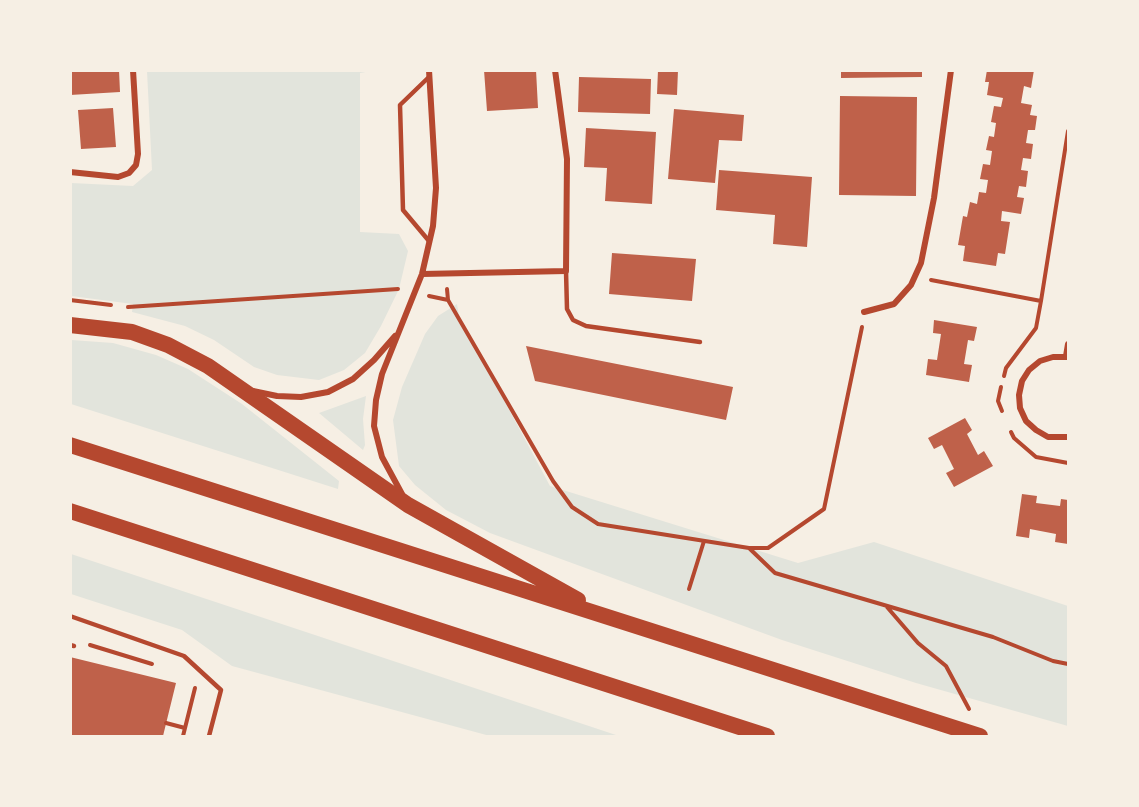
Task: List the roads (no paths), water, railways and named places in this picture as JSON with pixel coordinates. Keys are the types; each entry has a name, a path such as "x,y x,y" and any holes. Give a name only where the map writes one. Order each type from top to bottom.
{"highway":[{"path":"70,325 132,332 168,345 208,366 408,505 610,618"},
{"path":"70,445 980,736"},
{"path":"70,511 767,736"},
{"path":"70,518 178,546"}],"street":[{"path":"70,172 118,177 129,173 136,165 138,154 133,70"},
{"path":"422,274 566,271 567,159 555,70"},
{"path":"864,312 894,304 915,277 921,263 934,198 951,70"},
{"path":"408,505 382,457 374,426 375,400 382,374 422,274 429,241 436,188 429,74"},
{"path":"242,388 277,396 301,397 328,392 353,379 374,360 399,331"},
{"path":"1068,344 1067,357 1053,357 1040,361 1026,376 1019,395 1020,408 1026,421 1036,430 1048,437 1068,437"}],"lane":[{"path":"429,74 400,105 403,210 429,241"},
{"path":"566,271 567,309 573,320 586,327 700,342"},
{"path":"70,616 183,656 221,690 209,736"}]}
